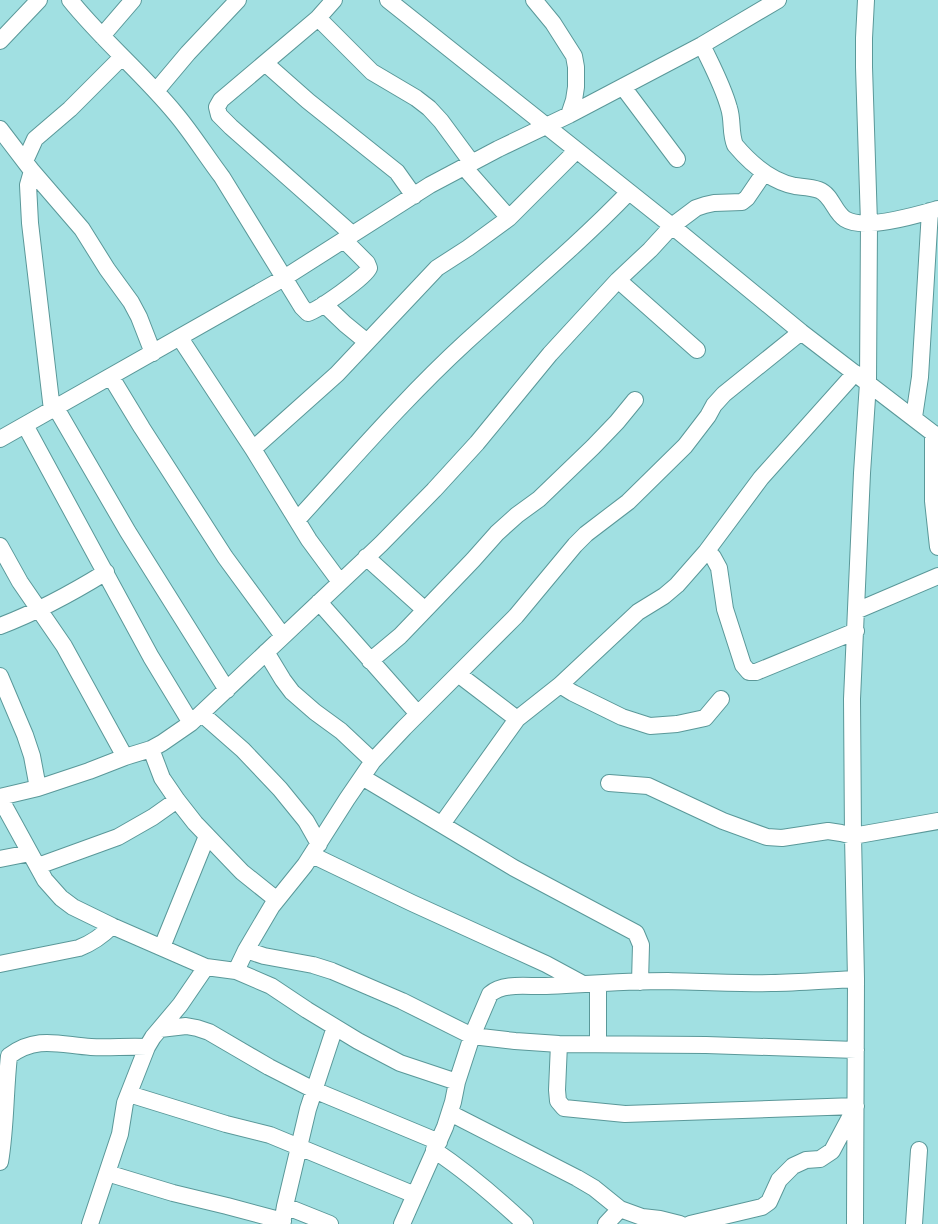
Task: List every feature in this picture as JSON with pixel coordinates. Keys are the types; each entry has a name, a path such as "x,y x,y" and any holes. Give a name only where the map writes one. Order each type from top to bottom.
{"street":[{"path":"1,37 39,0"},
{"path":"70,0 84,18 156,91 175,113 222,177 302,308 308,313 324,304 366,274 369,268 367,263 348,237 231,127 219,115 217,107 222,100 318,18 334,0"},
{"path":"102,36 134,0"},
{"path":"156,91 188,53 238,0"},
{"path":"388,0 672,226 801,332 936,435 933,501 938,547"},
{"path":"534,0 553,23 574,56 576,67 576,87 574,100 569,115"},
{"path":"0,439 284,278 430,185 545,125 569,115 623,87 702,45 778,0"},
{"path":"855,1224 856,979 852,686 868,383 869,223 864,67 866,0"},
{"path":"318,18 372,72 416,98 429,108 441,121 468,165 509,218"},
{"path":"702,45 730,111 732,139 735,145 764,173 788,184 822,191 827,195 841,215 854,222 869,223 896,220 934,210 920,377 914,418"},
{"path":"10,142 35,139 70,109 122,57"},
{"path":"265,64 308,101 397,172 414,196"},
{"path":"623,87 677,159"},
{"path":"0,129 82,229 107,269 131,302 139,317 153,353"},
{"path":"35,139 29,166 28,185 30,223 54,409 128,532 227,690"},
{"path":"253,449 337,374 437,268 468,248 509,218 576,151"},
{"path":"457,1082 400,1062 358,1041 270,986 236,971 206,967 112,926 73,907 61,898 45,880 0,798 38,788 151,749 197,718 434,490 477,443 550,354 618,280 650,250 672,226 696,208 714,203 742,202 747,198 764,173"},
{"path":"297,520 380,430 466,343 598,224 629,192"},
{"path":"618,280 696,350"},
{"path":"324,304 367,342"},
{"path":"236,971 246,950 272,906 315,849 373,761 516,616 575,545 586,534 628,502 685,446 708,416 714,405 724,394 801,332"},
{"path":"180,338 253,449 309,540 340,582"},
{"path":"442,824 517,719 560,685 638,612 664,596 677,585 706,552 761,478 855,373"},
{"path":"111,377 225,557 283,636"},
{"path":"370,662 400,636 497,533 517,515 539,499 597,442 617,422 635,400"},
{"path":"25,425 151,657 197,718 242,750 280,789 306,821 315,849 412,904 591,984"},
{"path":"0,546 20,582 67,651 125,757"},
{"path":"706,552 714,557 719,568 726,609 743,665 749,672 756,672 856,631"},
{"path":"366,557 425,610"},
{"path":"0,626 39,610 106,572"},
{"path":"856,611 902,593 938,576"},
{"path":"319,602 370,662 418,714"},
{"path":"266,652 292,692 315,712 341,731 373,761"},
{"path":"458,674 517,719"},
{"path":"0,676 25,735 32,756 38,788"},
{"path":"560,685 573,694 622,717 650,726 677,724 705,718 722,698"},
{"path":"151,749 162,778 195,823 242,872 277,900"},
{"path":"362,777 514,868 636,933 641,945 640,982"},
{"path":"608,783 648,786 723,821 767,837 782,838 828,831 853,836 938,821"},
{"path":"0,859 34,859 118,836 154,817 177,800"},
{"path":"162,947 207,836"},
{"path":"0,964 79,948 102,936 112,926"},
{"path":"246,950 264,956 313,965 332,971 402,1001 472,1036 559,1044 706,1045 856,1050"},
{"path":"90,1224 120,1134 125,1103 147,1047 180,1005 206,967"},
{"path":"402,1224 450,1113 457,1082 472,1036 490,994 494,991 510,987 667,981 770,983 856,979"},
{"path":"591,984 598,1044"},
{"path":"160,1029 186,1026 209,1032 269,1067 314,1090 437,1146 525,1224"},
{"path":"283,1217 314,1090 335,1027"},
{"path":"0,1162 6,1120 3,1078 9,1056 18,1049 42,1042 91,1047 147,1047"},
{"path":"559,1044 558,1101 564,1108 625,1114 856,1106"},
{"path":"128,1094 226,1124 270,1135 415,1195"},
{"path":"690,1224 762,1207 768,1202 779,1180 793,1166 806,1160 820,1159 832,1151 856,1106"},
{"path":"450,1113 577,1178 594,1188 620,1209 644,1220 660,1218 680,1224"},
{"path":"914,1224 919,1150"},
{"path":"107,1173 173,1193 227,1206 330,1224"},
{"path":"606,1224 620,1209"}]}
